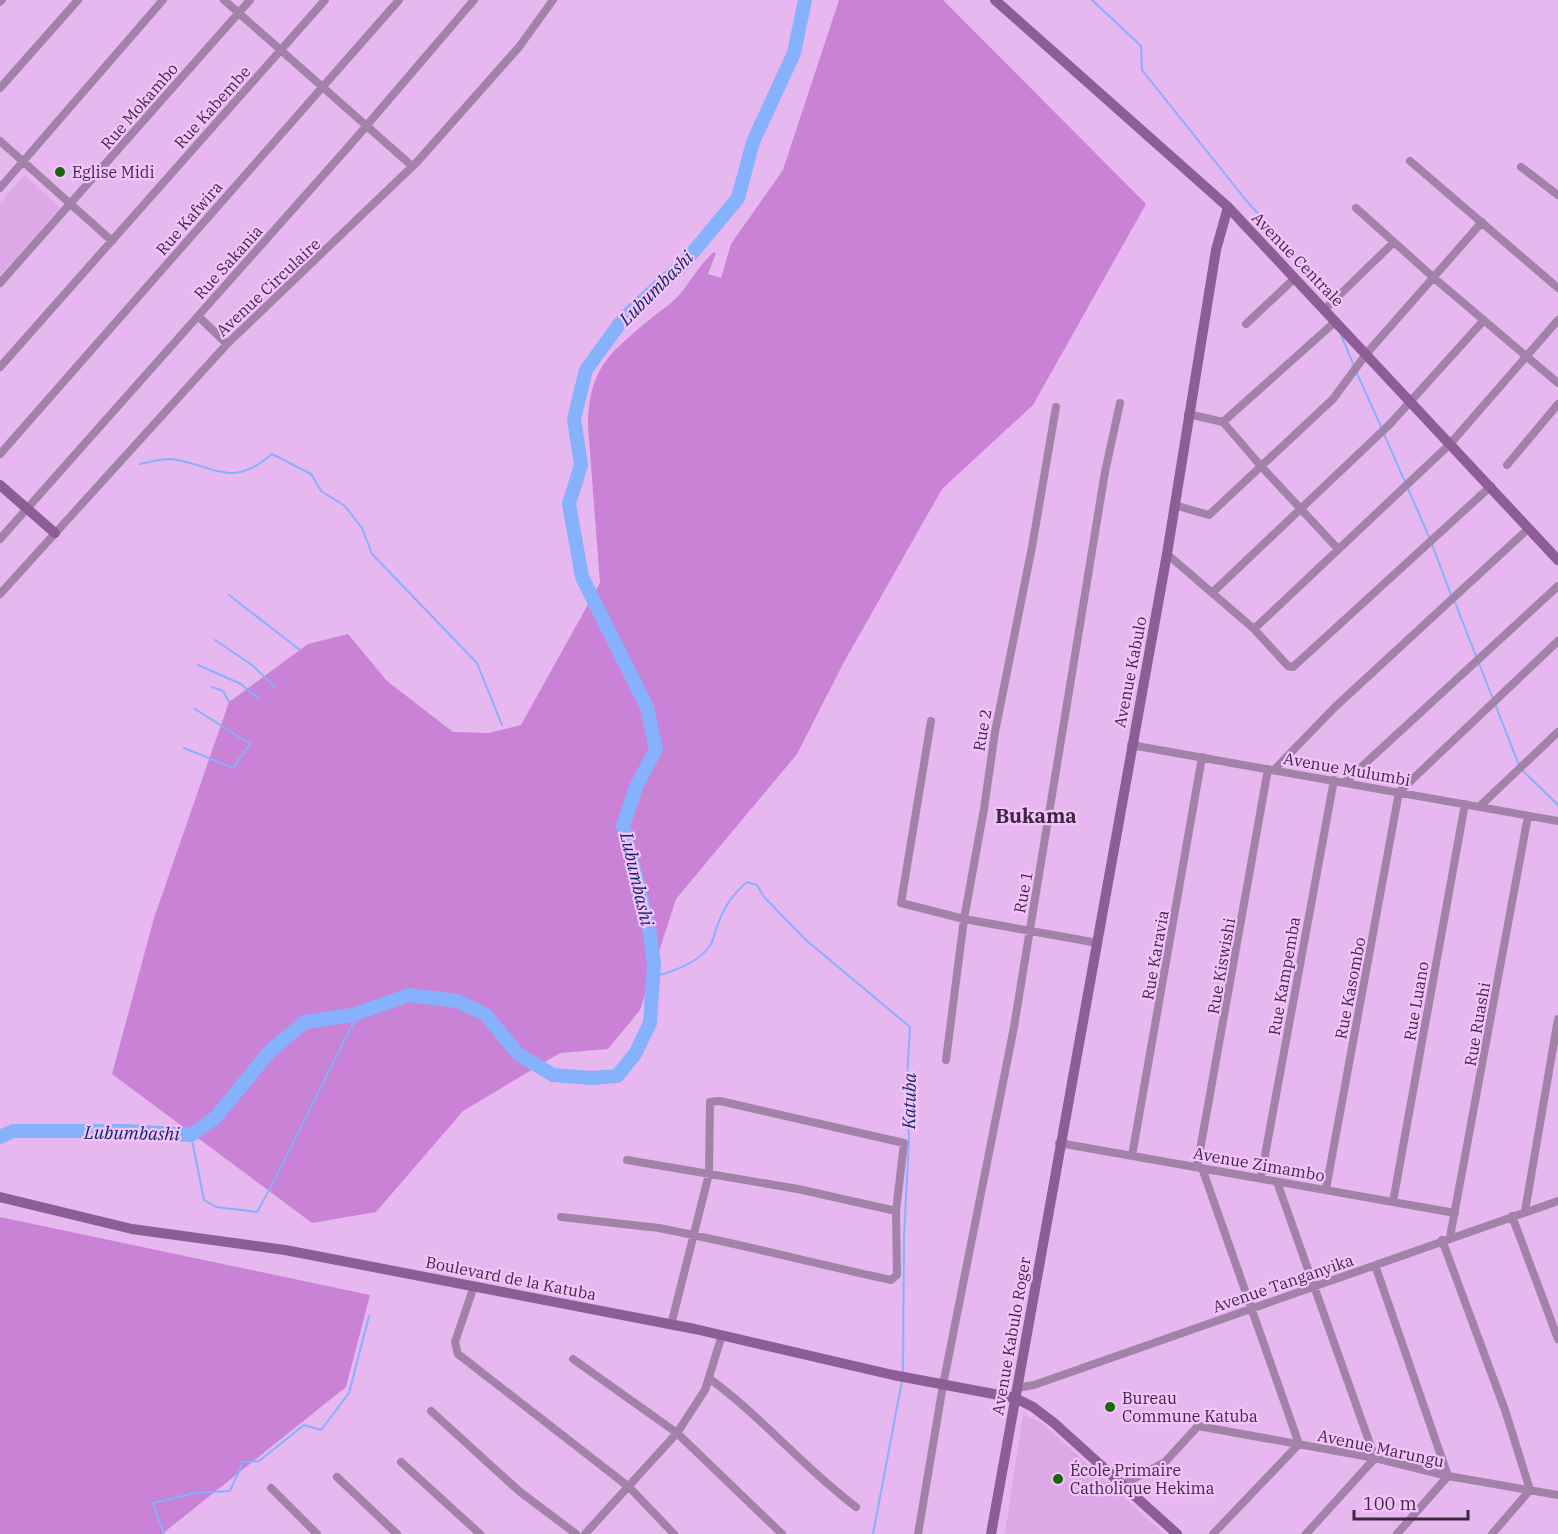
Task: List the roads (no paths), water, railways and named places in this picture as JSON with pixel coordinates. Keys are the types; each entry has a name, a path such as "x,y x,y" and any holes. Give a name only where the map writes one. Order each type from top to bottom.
{"street":[{"path":"0,88 78,0"},
{"path":"0,188 163,0"},
{"path":"224,0 412,166"},
{"name":"Rue Mokambo","path":"0,283 250,0"},
{"name":"Rue Kabembe","path":"0,367 325,0"},
{"name":"Rue Kafwira","path":"0,454 399,0"},
{"name":"Rue Sakania","path":"0,539 474,0"},
{"name":"Avenue Circulaire","path":"0,594 227,344 412,166 519,46 553,0"},
{"name":"Avenue Centrale","path":"995,0 1228,207 1367,353 1558,560"},
{"path":"0,141 112,241"},
{"path":"1410,161 1558,288"},
{"path":"1521,166 1558,195"},
{"name":"Avenue Kabulo","path":"1059,1143 1098,943 1131,745 1167,554 1216,250 1228,207"},
{"path":"1356,208 1434,278 1558,383"},
{"path":"1174,505 1209,515 1333,399 1367,353 1482,222"},
{"path":"1325,309 1394,242"},
{"path":"1246,324 1295,278"},
{"path":"198,316 227,344"},
{"path":"1213,592 1411,402 1484,320"},
{"path":"1254,628 1401,493 1450,444 1558,320"},
{"path":"1223,422 1336,321"},
{"name":"Rue 1","path":"918,1534 943,1385 999,1107 1105,472 1120,403"},
{"path":"1507,465 1558,404"},
{"name":"Rue 2","path":"946,1060 964,919 995,732 1032,547 1056,407"},
{"path":"1188,414 1223,422 1338,549"},
{"path":"0,485 56,533"},
{"path":"1167,554 1254,628 1288,666 1293,667 1491,486"},
{"path":"1271,769 1529,528"},
{"path":"1345,782 1558,586"},
{"path":"1399,792 1558,641"},
{"path":"931,721 901,903 964,919 1098,943"},
{"path":"1480,806 1558,732"},
{"name":"Avenue Mulumbi","path":"1131,745 1558,821"},
{"name":"Rue Karavia","path":"1132,1156 1202,757"},
{"name":"Rue Kiswishi","path":"1200,1167 1271,769"},
{"name":"Rue Kampemba","path":"1262,1178 1334,780"},
{"name":"Rue Kasombo","path":"1326,1189 1399,792"},
{"name":"Rue Luano","path":"1393,1202 1465,804"},
{"name":"Rue Ruashi","path":"1446,1238 1455,1213 1528,816"},
{"path":"1525,1211 1558,1019"},
{"path":"561,1216 659,1228 694,1235 894,1280 897,1275 896,1212 904,1143 720,1101 710,1102 709,1174 694,1235 671,1324"},
{"name":"Avenue Zimambo","path":"1059,1143 1455,1213"},
{"name":"Avenue Kabulo Roger","path":"991,1534 1059,1143"},
{"path":"627,1160 798,1189 896,1212"},
{"path":"1200,1167 1299,1444 1213,1534"},
{"path":"1277,1182 1375,1458 1306,1534"},
{"name":"Boulevard de la Katuba","path":"0,1197 132,1229 285,1250 671,1324 943,1385 1016,1393"},
{"name":"Avenue Tanganyika","path":"1016,1393 1446,1238 1558,1201"},
{"path":"1512,1216 1558,1339"},
{"path":"1446,1238 1530,1490 1492,1534"},
{"path":"1375,1265 1448,1476 1397,1534"},
{"path":"474,1286 455,1342 458,1354 629,1487 674,1534"},
{"path":"585,1534 677,1433 710,1379 722,1335"},
{"path":"573,1359 677,1433 782,1534"},
{"path":"710,1379 749,1408 806,1465 856,1507"},
{"path":"1016,1393 1044,1415 1177,1534"},
{"path":"431,1411 519,1491 576,1534"},
{"name":"Avenue Marungu","path":"1122,1485 1165,1462 1198,1426 1375,1458 1448,1476 1558,1495"},
{"path":"401,1462 480,1534"},
{"path":"337,1477 397,1534"},
{"path":"271,1488 317,1534"}],"waterway":[{"name":"Lubumbashi","path":"0,1137 13,1131 127,1131 191,1135 216,1117 270,1051 305,1022 352,1015 409,995 457,1001 485,1014 518,1054 553,1075 591,1078 617,1076 635,1054 650,1023 654,965 649,927 623,826 636,787 656,749 647,707 582,577 569,504 581,465 574,419 586,370 623,319 684,263 738,198 753,142 794,53 805,0"},
{"path":"1092,0 1141,46 1142,70 1245,199 1322,286 1328,302"},
{"path":"1341,335 1354,366"},
{"path":"1356,371 1382,429"},
{"path":"1384,434 1430,539"},
{"path":"140,464 172,459 212,470 234,473 246,471 272,454 311,474 321,491 345,506 362,528 372,554 477,663 502,725"},
{"path":"1432,544 1451,595"},
{"path":"229,595 300,650"},
{"path":"1454,600 1519,765"},
{"path":"215,640 252,665 275,687"},
{"path":"198,665 241,684 259,699"},
{"path":"212,687 223,691 229,702"},
{"path":"184,748 233,768 250,744 195,709"},
{"path":"1522,770 1558,805"},
{"name":"Katuba","path":"653,977 684,966 705,952 710,946 726,906 747,882 757,885 764,897 806,940 910,1027 907,1078 909,1141 904,1235 903,1372"},
{"path":"191,1135 204,1200 216,1207 257,1212 359,1013"},
{"path":"164,1534 153,1503 195,1493 230,1491 243,1462 259,1461 304,1425 321,1430 349,1393 369,1316"},
{"name":"Katuba","path":"873,1534 902,1381"}],"place":[{"name":"Eglise Midi","path":"60,172"},
{"name":"Bureau Commune Katuba","path":"1110,1407"},
{"name":"École Primaire Catholique Hekima","path":"1058,1479"}],"district":[{"name":"Bukama","path":"1036,815"}]}
